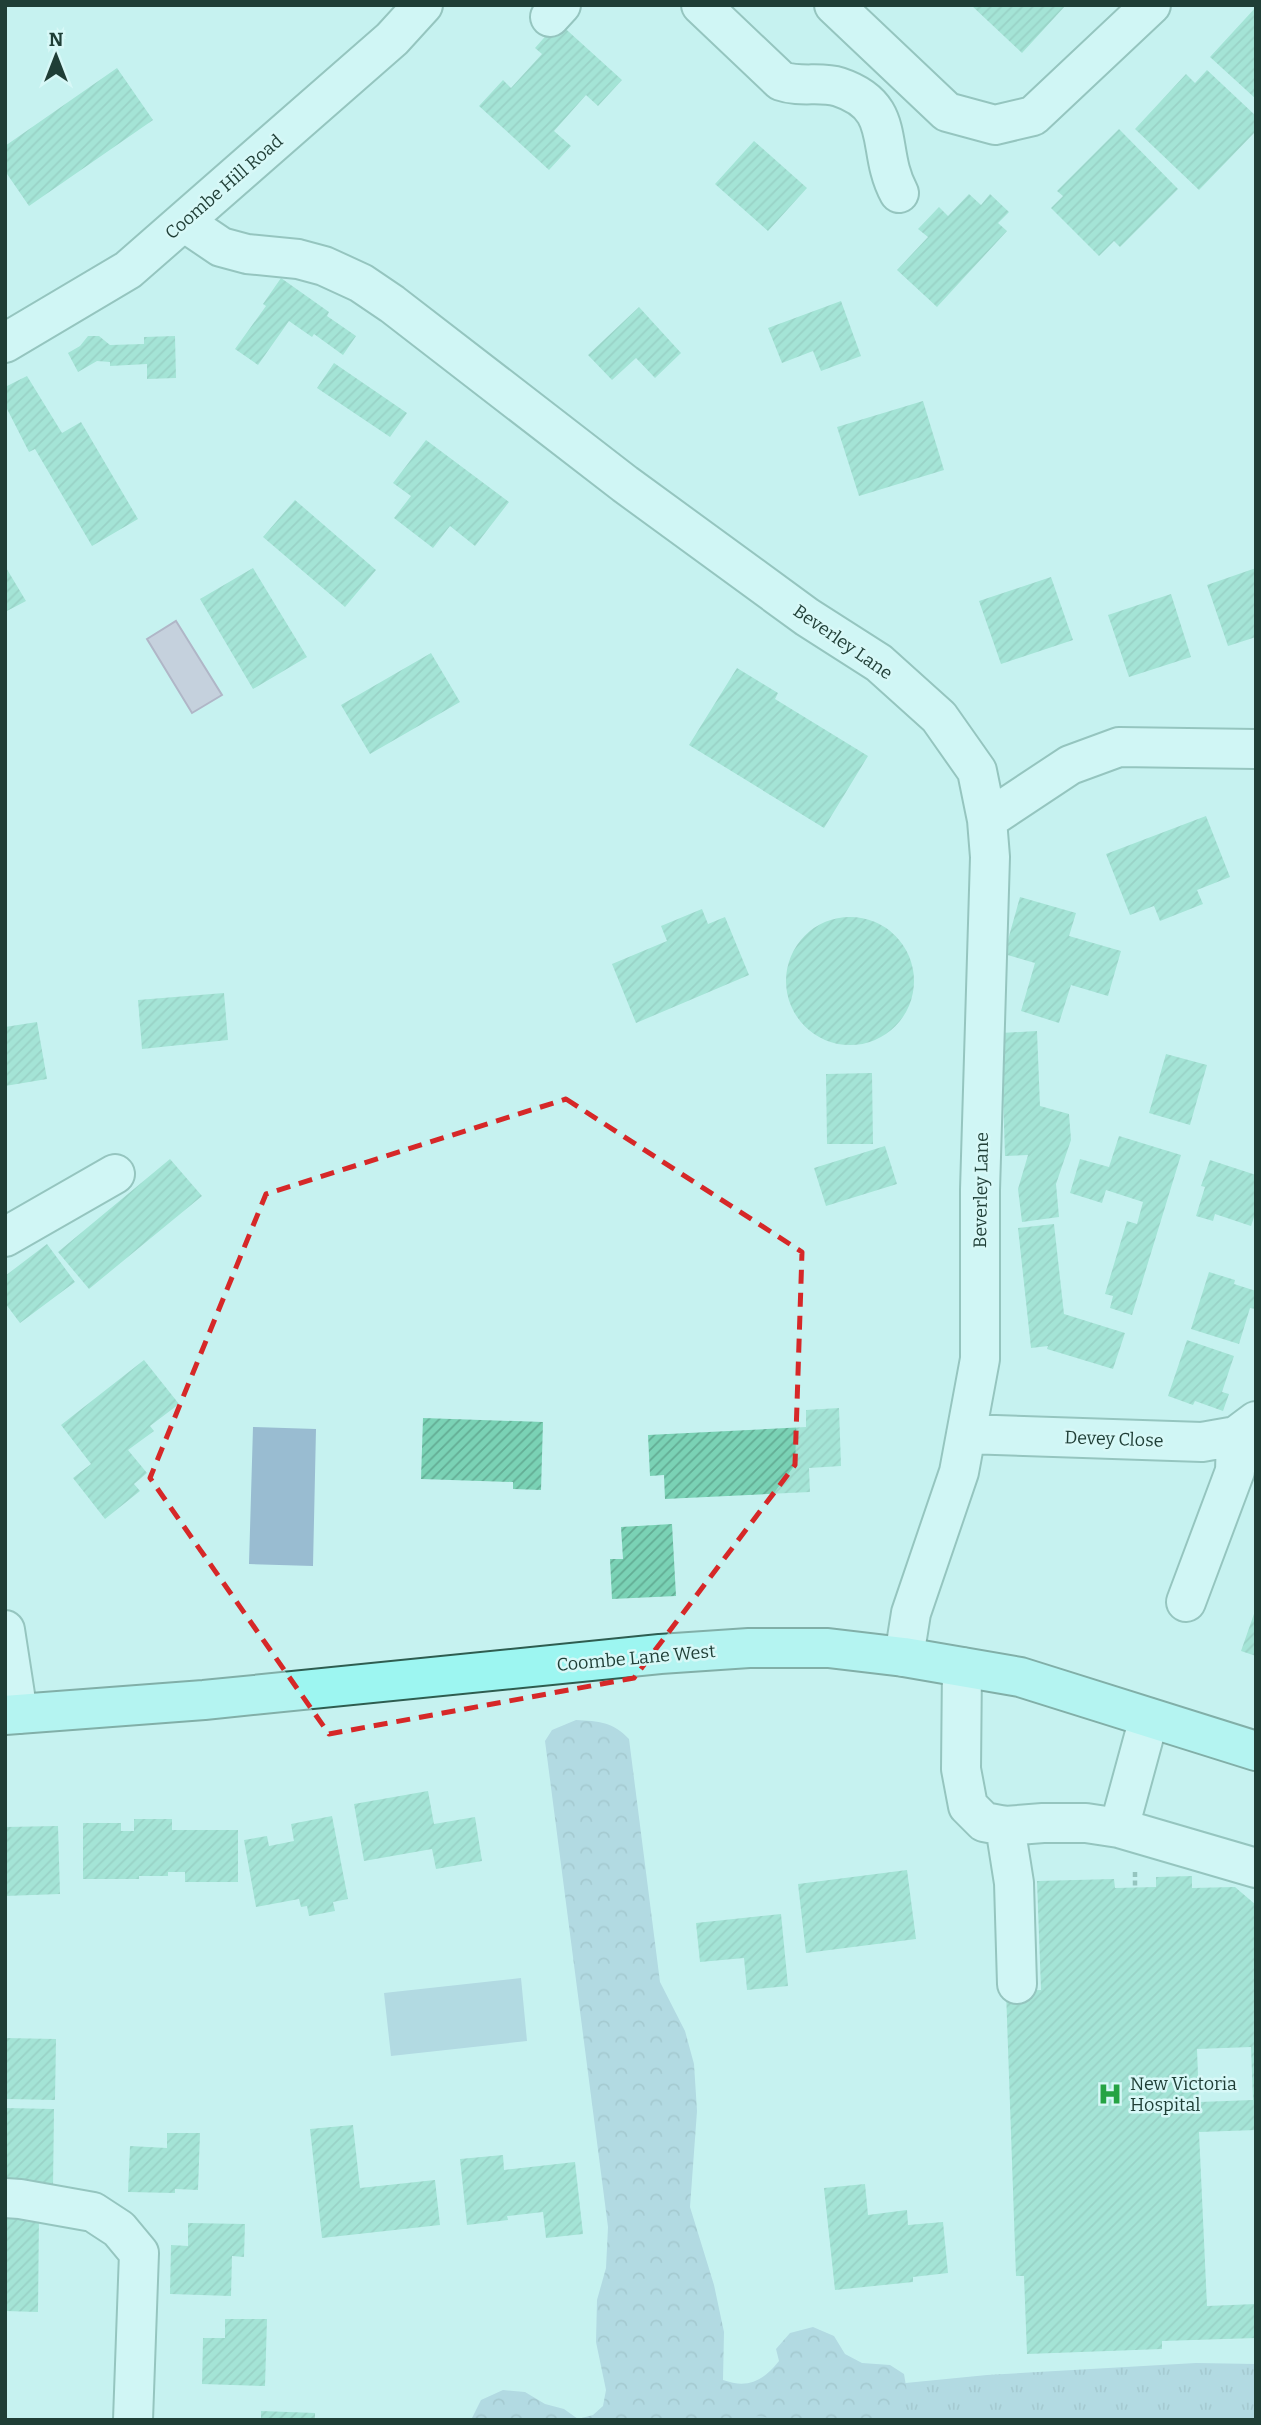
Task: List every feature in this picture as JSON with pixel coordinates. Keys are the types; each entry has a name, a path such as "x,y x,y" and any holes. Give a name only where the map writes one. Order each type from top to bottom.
{"main road":[{"name":"Coombe Lane West","path":"12,1714 217,1699 660,1654 749,1648 828,1648 904,1657 1020,1677 1256,1751"}],"street":[{"name":"Coombe Hill Road","path":"5,343 128,270 392,39 423,5"},
{"path":"701,5 781,81 795,86 836,86 856,94 875,110 882,128 891,178 899,192"},
{"path":"834,5 947,112 995,125 1033,116 1151,5"},
{"name":"Beverley Lane","path":"184,222 222,247 247,254 298,259 324,266 361,283 392,304 700,539 807,617 879,663 939,717 977,771 987,820 990,857 980,1191 980,1359 959,1472 911,1613 904,1657"},
{"path":"987,820 1070,765 1119,747 1256,749"},
{"path":"5,1237 115,1174"},
{"path":"1186,1602 1235,1471 1246,1429"},
{"name":"Devey Close","path":"967,1434 1202,1442 1246,1429"},
{"path":"5,1630 12,1714"},
{"path":"962,1667 961,1769 968,1806 984,1822 1005,1826 1086,1823 1119,1828 1256,1868"},
{"path":"1119,1828 1149,1718"},
{"path":"1005,1826 1014,1883 1017,1984"},
{"path":"5,2199 20,2199 93,2212 119,2229 139,2253 133,2420"}],"highlighted area":[{"path":"566,1099 802,1252 795,1465 634,1678 329,1734 150,1478 266,1194"}],"green space":[{"path":"253,1427 316,1429 313,1566 249,1564"},
{"path":"576,1720 605,1723 629,1739 660,1982 685,2031 694,2064 697,2111 690,2207 714,2285 724,2332 723,2380 740,2384 761,2378 779,2361 776,2349 790,2333 813,2327 834,2336 845,2354 862,2363 890,2365 904,2374 907,2392 900,2410 884,2420 781,2420 759,2416 724,2420 471,2420 481,2400 503,2390 525,2392 545,2404 564,2409 578,2419 593,2415 603,2406 606,2390 596,2342 597,2300 606,2268 608,2227 545,1741 552,1730"},
{"path":"521,1978 527,2041 391,2056 384,1993"},
{"path":"1196,2363 1256,2364 1256,2420 702,2420 875,2386 987,2375"}],"shaded area":[{"path":"176,621 222,695 192,713 147,639"}],"building":[{"path":"971,5 1066,5 1022,53"},
{"path":"1256,7 1256,99 1210,57"},
{"path":"558,22 622,80 598,106 586,95 554,131 571,146 549,170 479,106 503,80 511,88 542,54 535,48"},
{"path":"117,68 153,120 29,206 5,171 5,146"},
{"path":"1207,70 1256,116 1256,131 1199,190 1135,129 1186,74 1195,83"},
{"path":"1119,129 1178,189 1120,247 1114,241 1099,256 1051,208 1063,196 1057,191"},
{"path":"754,141 807,188 768,231 715,184"},
{"path":"969,194 981,205 990,194 1009,212 998,223 1007,231 937,307 897,270 928,237 918,229 939,207 948,216"},
{"path":"281,278 329,312 327,316 356,336 343,355 314,334 312,337 289,321 258,365 235,349 266,306 263,304"},
{"path":"841,301 861,356 821,371 813,351 782,363 768,328"},
{"path":"639,307 681,353 655,378 636,358 612,380 588,355"},
{"path":"88,336 99,336 110,345 144,344 144,337 175,336 176,378 147,379 147,364 110,366 110,362 97,361 78,372 68,353 80,346"},
{"path":"334,363 407,413 390,437 317,388"},
{"path":"27,376 62,433 81,422 138,519 92,546 35,449 29,452 5,405 5,387"},
{"path":"923,401 944,470 859,496 837,427"},
{"path":"426,440 509,502 475,546 450,526 433,548 394,518 411,496 393,483"},
{"path":"295,500 376,570 345,607 263,537"},
{"path":"5,566 26,601 5,612"},
{"path":"253,568 307,657 253,689 200,599"},
{"path":"1256,568 1256,637 1228,646 1207,585"},
{"path":"1051,577 1073,640 1001,664 979,601"},
{"path":"1171,594 1191,657 1129,677 1108,615"},
{"path":"431,653 460,702 370,754 341,705"},
{"path":"737,668 778,693 775,699 868,756 824,828 689,745"},
{"path":"1206,816 1230,877 1197,890 1203,904 1160,921 1154,906 1130,915 1106,854"},
{"path":"1020,897 1076,913 1069,936 1121,951 1108,996 1071,985 1059,1023 1021,1011 1035,963 1004,954"},
{"path":"702,909 708,924 725,917 749,975 636,1023 612,964 667,941 661,926"},
{"path":"850,917 874,922 895,936 909,957 914,981 909,1005 895,1026 874,1040 850,1045 826,1040 805,1026 791,1005 786,981 791,957 805,936 826,922"},
{"path":"224,993 228,1040 142,1049 138,1000"},
{"path":"37,1022 47,1079 5,1086 5,1027"},
{"path":"1037,1031 1040,1106 1069,1114 1071,1140 1056,1184 1059,1217 1022,1222 1018,1189 1028,1155 1005,1156 1001,1033"},
{"path":"1166,1054 1207,1065 1190,1125 1149,1113"},
{"path":"872,1073 873,1144 827,1144 826,1074"},
{"path":"1119,1136 1181,1155 1132,1315 1110,1308 1113,1296 1105,1294 1127,1221 1137,1224 1143,1202 1106,1190 1102,1203 1070,1193 1080,1159 1109,1167"},
{"path":"885,1146 897,1184 826,1206 814,1168"},
{"path":"170,1159 202,1196 89,1289 58,1252"},
{"path":"1210,1160 1256,1175 1256,1211 1251,1226 1215,1214 1213,1221 1196,1216 1205,1187 1201,1186"},
{"path":"1054,1224 1064,1314 1125,1333 1113,1369 1047,1349 1048,1346 1031,1348 1018,1228"},
{"path":"47,1244 75,1282 20,1323 5,1303 5,1276"},
{"path":"1209,1272 1235,1280 1234,1284 1256,1291 1256,1309 1250,1308 1239,1344 1191,1329"},
{"path":"1187,1340 1234,1356 1222,1392 1229,1394 1223,1411 1195,1401 1193,1405 1168,1396"},
{"path":"144,1360 179,1404 150,1426 154,1431 128,1450 147,1473 134,1484 140,1491 105,1519 73,1478 91,1464 61,1425"},
{"path":"839,1408 841,1466 809,1468 810,1492 665,1499 664,1475 650,1476 648,1435 806,1427 806,1410"},
{"path":"423,1418 543,1422 541,1490 513,1489 513,1482 421,1479"},
{"path":"672,1524 676,1596 612,1599 610,1559 623,1559 621,1527"},
{"path":"1256,1612 1256,1656 1241,1651"},
{"path":"428,1791 434,1824 475,1817 482,1861 436,1869 432,1849 364,1861 354,1804"},
{"path":"332,1816 348,1899 333,1902 335,1911 309,1916 307,1906 301,1907 299,1899 256,1907 244,1840 267,1836 269,1846 294,1841 291,1824"},
{"path":"134,1819 172,1819 172,1830 238,1830 238,1882 185,1882 185,1872 168,1872 168,1876 139,1876 139,1879 83,1879 83,1823 121,1823 121,1831 134,1831"},
{"path":"58,1826 60,1894 5,1896 5,1827"},
{"path":"907,1870 916,1939 806,1953 798,1884"},
{"path":"1192,1876 1192,1888 1235,1887 1256,1905 1256,2130 1199,2132 1207,2306 1256,2304 1256,2338 1162,2341 1162,2349 1027,2354 1024,2276 1016,2276 1006,1991 1041,1990 1037,1881 1114,1879 1115,1888 1156,1887 1156,1877","holes":["1251,2047 1253,2100 1199,2102 1197,2049"]},
{"path":"781,1914 788,1986 747,1990 744,1958 700,1962 696,1923"},
{"path":"5,2038 56,2039 55,2100 5,2099"},
{"path":"5,2108 54,2109 53,2189 5,2188"},
{"path":"353,2125 360,2188 435,2180 440,2225 322,2238 310,2129"},
{"path":"167,2133 200,2133 198,2190 175,2189 175,2193 128,2192 130,2146 167,2148"},
{"path":"503,2155 504,2170 575,2162 583,2234 546,2238 543,2212 507,2216 508,2220 467,2225 460,2159"},
{"path":"865,2184 868,2215 907,2210 908,2225 943,2222 948,2273 913,2277 913,2282 835,2290 824,2188"},
{"path":"5,2212 39,2213 38,2312 5,2311"},
{"path":"188,2223 245,2224 244,2257 232,2256 231,2296 170,2294 171,2245 188,2246"},
{"path":"225,2319 267,2319 265,2386 202,2384 203,2338 225,2338"},
{"path":"261,2411 315,2413 315,2420 261,2420"}],"place":[{"name":"New Victoria Hospital","path":"1110,2094"}]}
